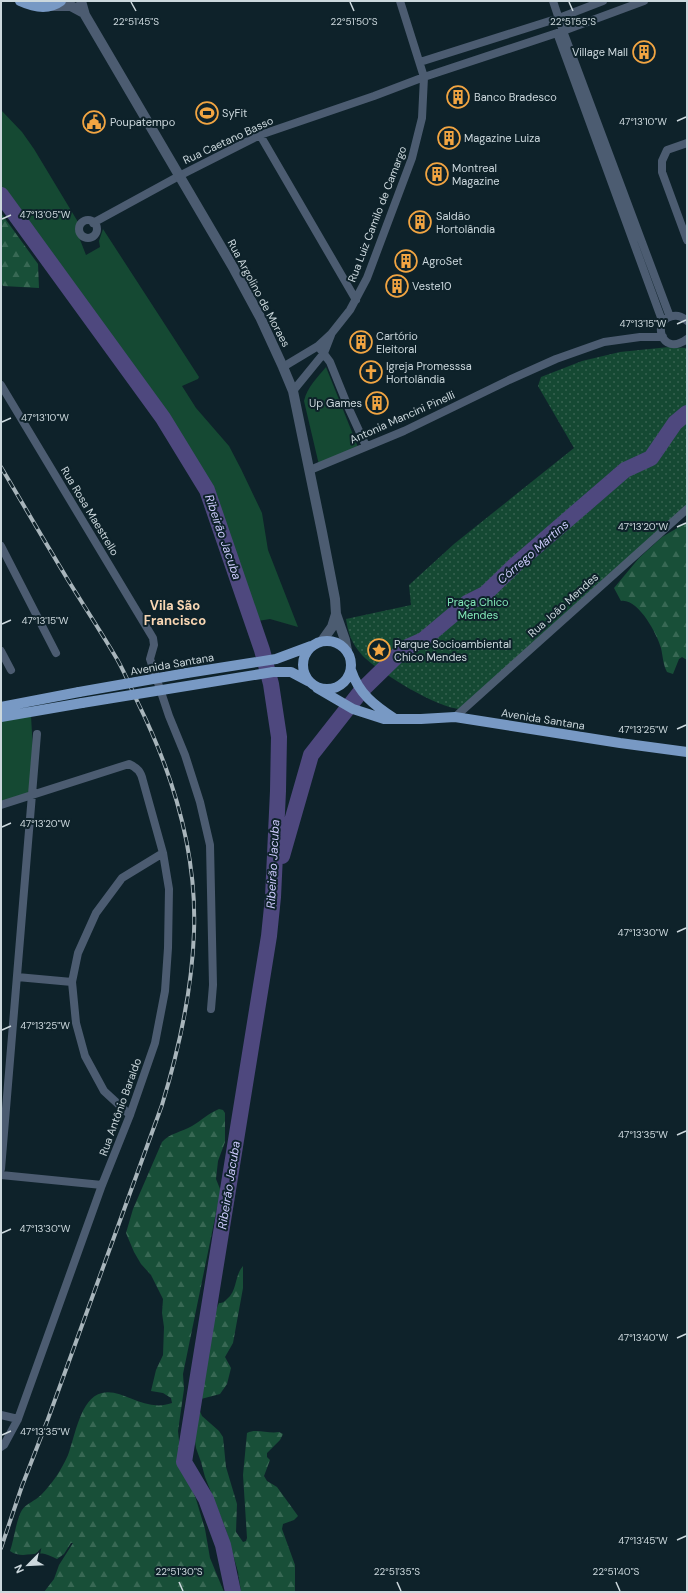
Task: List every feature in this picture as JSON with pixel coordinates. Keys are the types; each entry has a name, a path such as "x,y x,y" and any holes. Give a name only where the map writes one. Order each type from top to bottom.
{"main road":[{"path":"20,1 33,6 47,7 62,1"},
{"path":"309,682 305,677 302,665 305,654 318,643 336,643 347,652 351,670 358,687 381,710 395,719"},
{"name":"Avenida Santana","path":"1,706 271,660 283,657 318,643"},
{"path":"317,688 327,690 336,688 347,679 351,670"},
{"name":"Avenida Santana","path":"1,717 273,672 291,672 349,706 377,718 388,720 455,717 687,752"}],"street":[{"name":"Rua Argolino de Moraes","path":"81,1 84,13 234,269 260,317 293,391 335,599 336,614 346,640 347,652"},
{"name":"Rua Luiz Camilo de Camargo","path":"283,367 318,346 331,334 356,300 367,278 412,158 422,118 424,77 400,1"},
{"path":"553,1 559,18 560,32 663,323"},
{"path":"420,62 559,18 603,1"},
{"name":"Rua Caetano Basso","path":"93,222 260,135 374,96 424,77 560,32 644,1"},
{"path":"47,7 71,6 84,13"},
{"path":"560,32 670,317"},
{"path":"260,135 356,300"},
{"path":"687,143 667,150 662,161 662,172 687,240"},
{"path":"662,337 661,327 670,317 679,316 687,322"},
{"name":"Rua Luiz Camilo de Camargo","path":"293,391 324,353 331,334"},
{"name":"Antonia Mancini Pinelli","path":"310,470 404,431 556,359 604,342 640,336 662,337 666,341 675,345 680,344 687,339"},
{"path":"318,346 330,362 366,446"},
{"name":"Rua Rosa Maestrello","path":"1,385 153,638 153,651 150,659 198,796 210,845 213,985 211,1009"},
{"name":"Rua João Mendes","path":"455,717 687,509"},
{"path":"1,546 56,653"},
{"name":"Rua Argolino de Moraes","path":"318,643 332,627 336,614"},
{"path":"1,651 12,670"},
{"path":"1,1169 37,734"},
{"name":"Rua Antônio Baraldo","path":"1,1447 4,1445 18,1419 102,1185 130,1116 155,1043 165,991 168,948 169,888 163,853 141,774 137,768 129,764 32,795"},
{"path":"1,805 32,795"},
{"path":"130,1116 104,1090 85,1056 76,1023 72,982 78,953 96,913 122,878 163,853"},
{"path":"17,977 72,982"},
{"path":"1,1175 102,1185"},
{"path":"1,1415 18,1419"}],"green space":[{"path":"1,110 22,132 34,149 78,222 77,232 86,255 100,247 99,241 103,229 199,377 198,379 182,386 196,408 229,446 241,469 262,513 268,550 298,627 270,619 258,621 210,485 198,462 179,432 1,189"},
{"path":"1,213 38,264 39,288 3,286 1,283"},
{"name":"Praça Chico Mendes","path":"669,347 687,348 687,505 461,709 438,703 409,688 381,671 362,655 351,638 346,619 411,605 409,585 454,544 574,448 538,386 541,377 582,361 620,352"},
{"path":"326,367 358,447 319,465 304,401 310,387"},
{"path":"687,523 687,660 682,657 679,659 673,674 667,672 659,642 646,618 634,605 621,601 614,588 639,558 662,537"},
{"path":"31,712 33,775 30,790 17,798 1,802 1,721"},
{"path":"219,1109 223,1110 225,1113 225,1142 218,1161 216,1179 224,1199 220,1201 217,1208 183,1374 184,1389 178,1431 181,1459 196,1499 205,1529 210,1558 224,1592 44,1592 54,1579 59,1565 73,1543 71,1543 64,1554 57,1559 45,1554 18,1555 10,1551 18,1519 22,1510 41,1495 60,1471 68,1455 79,1419 88,1402 95,1396 110,1392 152,1405 172,1403 171,1398 163,1393 151,1391 156,1370 163,1355 163,1299 151,1275 141,1264 134,1252 126,1233 133,1209 162,1142"},
{"path":"243,1266 243,1288 233,1343 225,1357 231,1368 227,1384 220,1394 201,1399 198,1407 202,1416 219,1431 223,1437 226,1467 237,1504 236,1532 243,1542 246,1541 247,1538 243,1475 247,1433 258,1431 279,1432 283,1434 280,1440 267,1453 267,1457 270,1460 264,1476 267,1481 277,1487 298,1516 294,1520 283,1524 282,1529 295,1565 295,1592 241,1592 238,1572 226,1530 205,1477 196,1448 194,1420 197,1406 197,1392 210,1337 210,1324 219,1303 225,1301 233,1291 238,1274"}],"waterway":[{"name":"Ribeirão Jacuba","path":"1,195 163,418 207,490 262,650 271,684 279,737 273,897 269,936 184,1462 206,1499 223,1545 233,1592"},
{"name":"Córrego Martins","path":"282,856 311,755 362,690 405,648 423,640 467,603 485,594 515,565 625,470 651,458 675,423 687,413"}],"railway":[{"path":"1,467 117,659 151,730 162,757 180,814 187,843 194,902 194,932 191,976 184,1020 162,1105 48,1419 22,1486 1,1548"}],"place":[{"name":"Village Mall","path":"644,52"},
{"name":"Banco Bradesco","path":"458,97"},
{"name":"SyFit","path":"207,113"},
{"name":"Poupatempo","path":"94,122"},
{"name":"Magazine Luiza","path":"449,138"},
{"name":"Montreal Magazine","path":"437,174"},
{"name":"Saldão Hortolândia","path":"420,222"},
{"name":"AgroSet","path":"406,261"},
{"name":"Veste10","path":"397,286"},
{"name":"Cartório Eleitoral","path":"361,342"},
{"name":"Igreja Promesssa Hortolândia","path":"371,372"},
{"name":"Up Games","path":"377,403"},
{"name":"Parque Socioambiental Chico Mendes","path":"379,650"}],"district":[{"name":"Vila São Francisco","path":"175,612"}]}
